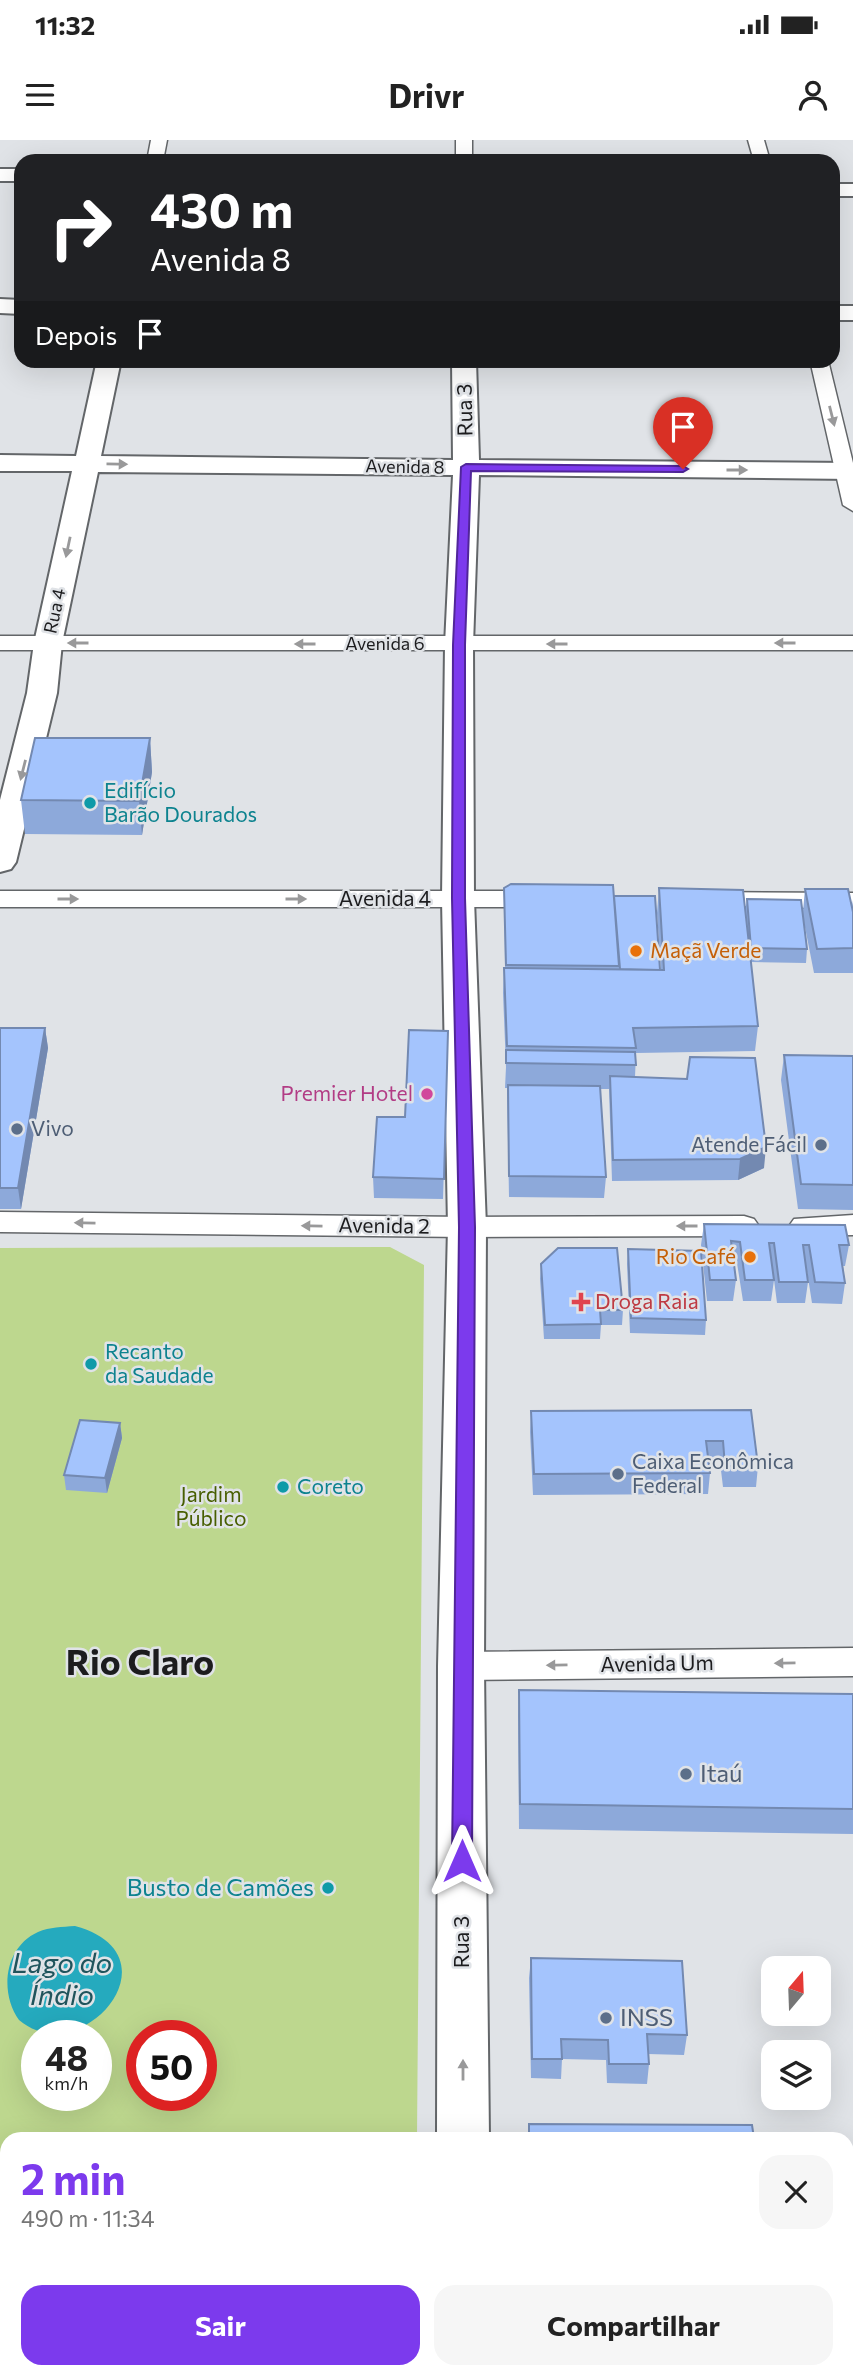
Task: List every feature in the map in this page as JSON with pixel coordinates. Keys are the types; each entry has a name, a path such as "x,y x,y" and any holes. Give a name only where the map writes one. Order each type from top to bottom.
{"main road":[{"name":"Rua 4","path":"0,862 42,693 48,643 107,368"},
{"name":"Rua 3","path":"463,2132 461,1666 467,1227 458,898 459,645 466,467 464,368"},
{"name":"Avenida 8","path":"0,463 849,471"}],"street":[{"path":"821,368 849,471 853,505"},
{"name":"Avenida 6","path":"0,643 853,643"},
{"name":"Avenida 4","path":"0,899 567,899"},
{"path":"676,900 853,901"},
{"name":"Avenida 2","path":"0,1222 467,1227 853,1225"},
{"name":"Avenida Um","path":"461,1666 853,1662"}],"green space":[{"name":"Jardim Público","path":"390,1247 424,1265 417,2132 0,2132 0,1248"}],"water":[{"name":"Lago do Índio","path":"75,1926 106,1941 120,1960 121,1982 110,2004 93,2020 21,2021 13,2009 7,1985 12,1960 26,1939 52,1928"}],"building":[{"path":"35,738 150,738 139,801 21,800"},
{"path":"511,884 613,885 619,966 506,965 504,888"},
{"path":"659,888 743,890 758,1026 633,1028 636,1048 507,1046 504,968 664,970"},
{"path":"805,889 848,889 853,912 853,948 817,949"},
{"name":"Maçã Verde","path":"614,896 655,896 660,970 620,969"},
{"path":"747,899 801,900 807,949 751,948"},
{"name":"Vivo","path":"0,1028 45,1028 18,1188 0,1188"},
{"name":"Premier Hotel","path":"409,1030 448,1031 444,1179 373,1177 377,1117 405,1117"},
{"path":"506,1050 635,1052 636,1065 506,1063"},
{"name":"Atende Fácil","path":"784,1055 853,1056 853,1185 801,1184"},
{"path":"690,1057 755,1058 766,1147 740,1159 613,1160 610,1076 687,1079"},
{"path":"508,1085 600,1086 606,1177 509,1176"},
{"path":"704,1224 845,1225 849,1245 839,1245 845,1283 815,1282 809,1245 803,1245 808,1282 779,1282 774,1243 769,1243 774,1280 745,1280 740,1242 731,1241 736,1280 710,1280"},
{"name":"Droga Raia","path":"558,1248 617,1248 623,1310 600,1310 601,1324 545,1325 541,1264"},
{"path":"628,1249 701,1251 706,1320 631,1318"},
{"name":"Caixa Econômica Federal","path":"751,1410 758,1466 725,1466 723,1441 706,1441 710,1473 534,1474 531,1411"},
{"path":"80,1420 120,1423 105,1478 64,1475"},
{"name":"Itaú","path":"519,1690 853,1694 853,1809 520,1804"},
{"name":"INSS","path":"531,1958 682,1961 687,2035 647,2034 649,2064 609,2064 608,2040 561,2039 562,2059 532,2059"},
{"path":"529,2124 752,2125 753,2132 529,2132"}],"place":[{"name":"Edifício Barão Dourados","path":"90,803"},
{"name":"Maçã Verde","path":"636,951"},
{"name":"Premier Hotel","path":"427,1094"},
{"name":"Vivo","path":"17,1129"},
{"name":"Atende Fácil","path":"821,1145"},
{"name":"Rio Café","path":"750,1257"},
{"name":"Droga Raia","path":"581,1302"},
{"name":"Recanto da Saudade","path":"91,1364"},
{"name":"Caixa Econômica Federal","path":"618,1474"},
{"name":"Coreto","path":"283,1487"},
{"name":"Itaú","path":"686,1774"},
{"name":"Busto de Camões","path":"328,1888"},
{"name":"INSS","path":"606,2018"}],"district":[{"name":"Rio Claro","path":"140,1663"}],"route":[{"path":"462,1861 461,1666 467,1227 458,898 459,645 466,467 683,469"}]}
